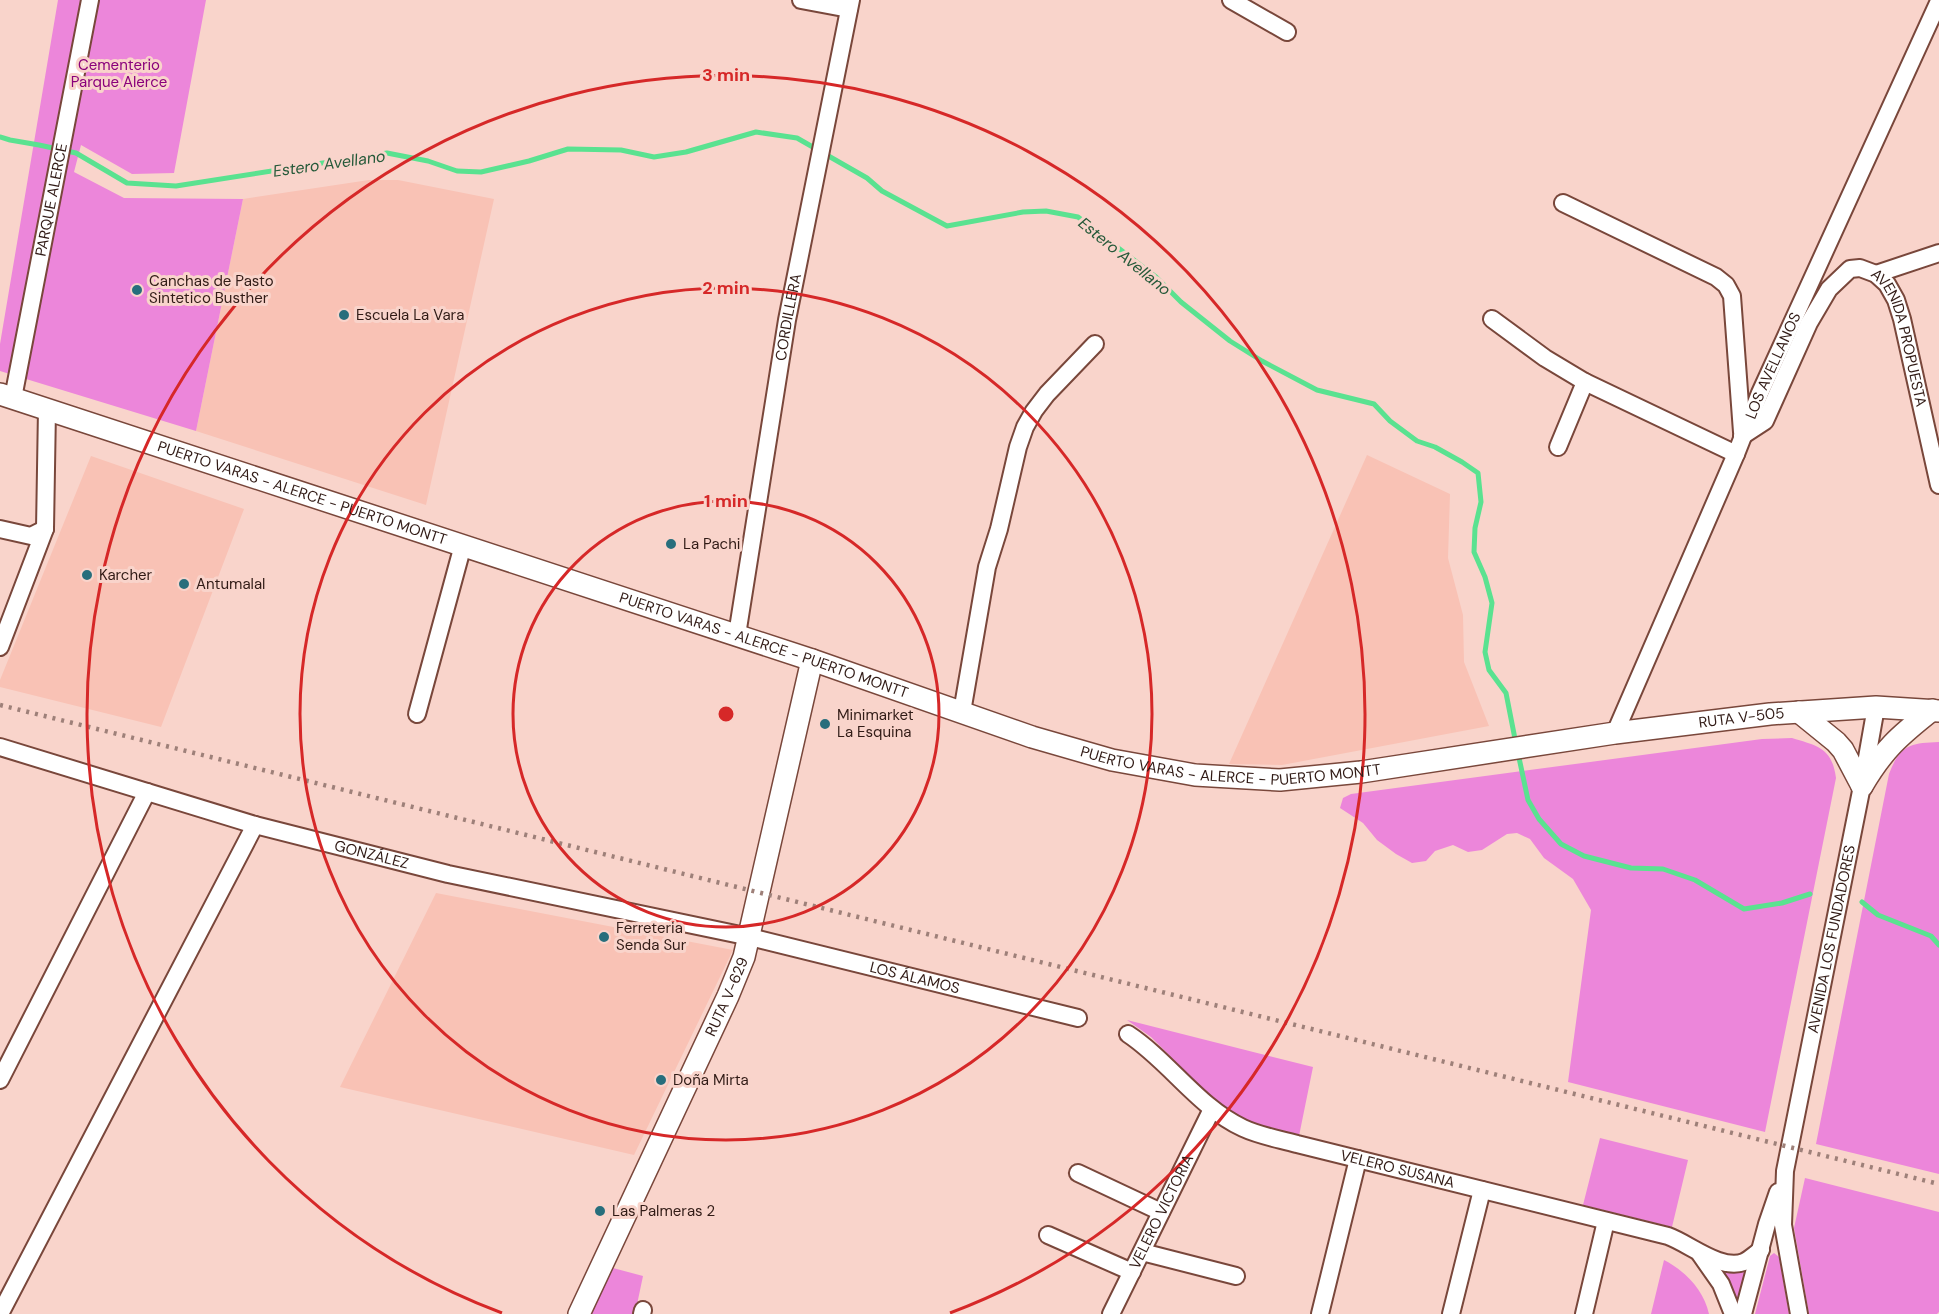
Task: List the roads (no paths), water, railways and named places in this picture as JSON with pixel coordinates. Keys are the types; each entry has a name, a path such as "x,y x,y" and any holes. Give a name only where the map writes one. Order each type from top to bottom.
{"main road":[{"name":"PUERTO VARAS - ALERCE - PUERTO MONTT","path":"6,396 737,635 1032,736 1112,760 1195,775 1280,780 1361,772 1544,743"},
{"name":"RUTA V-629","path":"579,1314 738,975 750,937 812,660"},
{"name":"RUTA V-505","path":"1544,743 1799,712 1876,708 1935,711"},
{"path":"1862,786 1875,764 1894,741 1935,711"},
{"path":"1799,712 1843,750 1862,786"}],"street":[{"name":"PARQUE ALERCE","path":"6,396 59,162 90,0"},
{"path":"801,0 850,5"},
{"path":"1231,0 1287,32"},
{"name":"LOS AVELLANOS","path":"1615,733 1736,454 1760,393 1939,1"},
{"name":"CORDILLERA","path":"737,635 787,320 850,5"},
{"path":"1563,203 1716,277 1726,285 1732,296 1742,436"},
{"path":"1876,274 1939,253"},
{"name":"AVENIDA PROPUESTA","path":"1742,436 1765,421 1809,323 1829,289 1850,270 1860,268 1876,274 1887,284 1896,300 1934,444 1939,486"},
{"path":"1492,319 1545,358 1585,382 1736,454"},
{"path":"962,712 987,567 1025,427 1047,394 1095,344"},
{"path":"1558,447 1585,382"},
{"path":"0,647 45,529 47,409"},
{"path":"0,529 31,536 45,529"},
{"path":"417,714 463,545"},
{"name":"AVENIDA LOS FUNDADORES","path":"1743,1314 1785,1171 1876,708"},
{"name":"GONZÁLEZ","path":"0,747 255,825 448,874 750,937"},
{"path":"0,1080 147,792"},
{"path":"0,1314 255,825"},
{"name":"LOS ÁLAMOS","path":"750,937 1078,1017"},
{"name":"VELERO SUSANA","path":"1128,1034 1152,1052 1212,1109 1251,1131 1668,1236 1719,1262 1728,1264 1744,1262 1761,1250"},
{"name":"VELERO VICTORIA","path":"1111,1314 1212,1109"},
{"path":"1320,1314 1358,1159"},
{"name":"AVENIDA LOS FUNDADORES","path":"1785,1171 1783,1226 1799,1314"},
{"path":"1078,1173 1161,1212"},
{"path":"1451,1314 1482,1190"},
{"path":"1584,1314 1606,1221"},
{"path":"1048,1235 1132,1272"},
{"name":"VELERO SUSANA","path":"1696,1249 1712,1268 1721,1284 1732,1314"},
{"path":"1142,1252 1236,1276"}],"waterway":[{"name":"Estero Avellano","path":"0,137 76,153 127,183 176,186 387,153 428,161 457,171 481,172 568,149 621,150 654,157 686,152 756,132 797,138 867,178 882,191 947,226 1023,212 1046,211 1078,217 1156,277 1181,302 1230,341 1317,390 1374,404 1390,421 1417,441 1435,447 1478,473 1481,502 1475,528 1474,552 1485,577 1492,603 1485,652 1489,670 1506,693 1516,744"},
{"name":"Estero Avellano","path":"1518,753 1528,800 1539,819 1561,844 1584,856 1631,868 1663,869 1695,880 1744,909 1782,903 1810,894"},
{"path":"1862,902 1878,915 1931,936 1939,945"}],"railway":[{"path":"0,705 1939,1184"}],"place":[{"name":"Canchas de Pasto Sintetico Busther","path":"137,290"},
{"name":"Escuela La Vara","path":"344,315"},
{"name":"La Pachi","path":"671,544"},
{"name":"Karcher","path":"87,575"},
{"name":"Antumalal","path":"184,584"},
{"name":"Minimarket La Esquina","path":"825,724"},
{"name":"Ferreteria Senda Sur","path":"604,937"},
{"name":"Doña Mirta","path":"661,1080"},
{"name":"Las Palmeras 2","path":"600,1211"}],"park label":[{"name":"Cementerio Parque Alerce","path":"119,74"}]}
